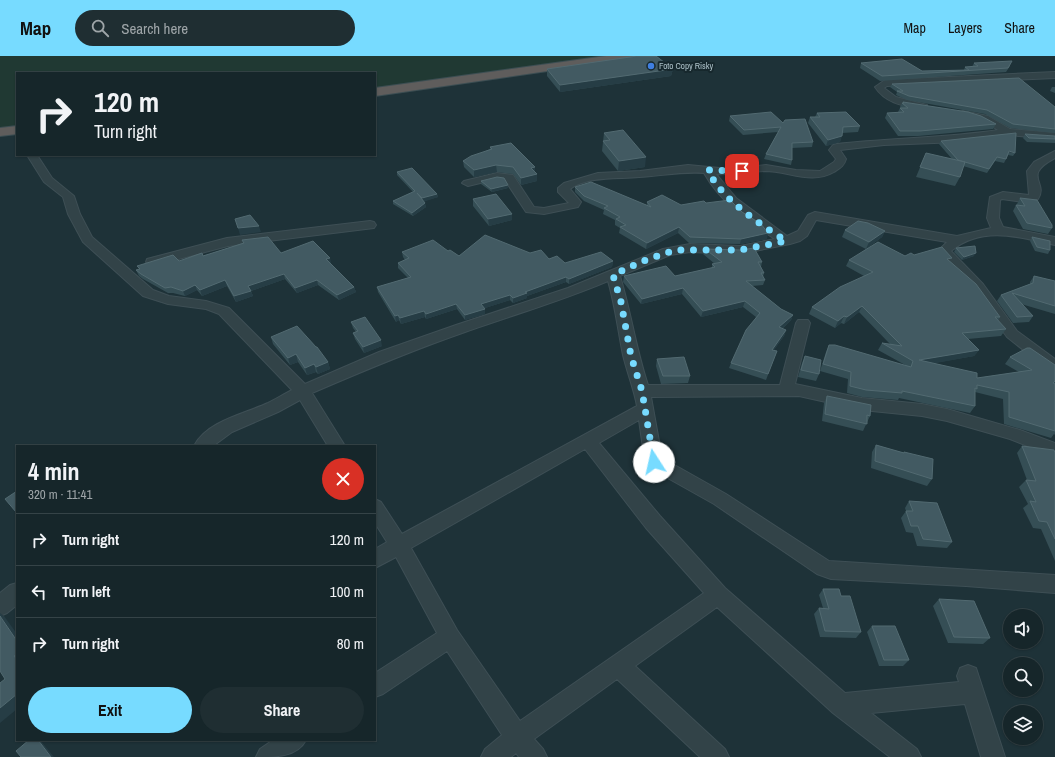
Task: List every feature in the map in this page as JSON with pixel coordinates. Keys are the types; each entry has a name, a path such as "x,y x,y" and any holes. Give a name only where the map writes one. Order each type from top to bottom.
{"highway":[{"path":"376,92 630,56"},
{"path":"0,132 16,130"}],"street":[{"path":"932,108 905,103 889,97 879,86 885,82 1055,75"},
{"path":"953,112 985,118 1008,132"},
{"path":"468,183 497,176 509,177 530,210 538,212 574,205 575,202 564,192 564,188 568,185 598,176 640,174 688,168 730,172 766,168 796,173 822,174 839,164 841,159 834,150 839,146 884,142 959,140 1008,132 1055,136"},
{"path":"998,230 994,218 994,199 999,196 1025,199 1034,196 1035,192 1031,171 1041,161 1055,154"},
{"path":"33,156 40,165 48,180 68,196 74,214 87,240 148,293 177,303 212,305 224,311 303,391 336,445"},
{"path":"708,170 714,182 725,194 766,228 786,241"},
{"path":"203,445 209,438 228,425 274,407 303,391 384,356 613,275 643,261 675,250 740,250 786,241 796,238 803,233 812,217 815,216 957,240"},
{"path":"124,271 175,255 227,242 370,225"},
{"path":"1055,240 998,230 957,240 945,248 947,255 966,272 1012,334 1055,367"},
{"path":"613,275 621,302 631,356 642,391 654,462 720,499 784,540 824,568 831,570 966,577 1055,584"},
{"path":"786,390 803,323"},
{"path":"642,391 786,390 823,395 862,404 922,410 946,415 1014,434 1055,450"},
{"path":"376,558 583,442 588,441 645,409"},
{"path":"588,441 653,522 718,595 841,705 909,757"},
{"path":"376,509 399,546 450,637 516,737 535,757"},
{"path":"0,606 16,593"},
{"path":"493,757 516,737 718,595"},
{"path":"376,685 450,637"},
{"path":"618,666 717,757"},
{"path":"841,705 970,684 993,757"},
{"path":"268,757 292,741"}],"green space":[{"path":"0,56 621,56 376,90 376,72 16,72 16,128 0,130"}],"building":[{"path":"637,56 656,56 673,69 560,85 547,69"},
{"path":"902,59 922,71 969,70 965,67 978,66 974,63 1012,61 1008,68 882,76 861,63"},
{"path":"1019,78 1055,107 1055,129 1013,124 987,110 909,96 897,91 903,91 892,84"},
{"path":"903,102 968,112 981,116 996,124 920,131 900,131 887,113 904,112 900,108 908,108 902,103 904,103"},
{"path":"771,112 783,123 785,120 805,119 813,142 792,143 792,160 766,154 781,127 744,130 730,116"},
{"path":"846,112 860,126 843,127 842,136 828,140 810,117 820,117 817,113"},
{"path":"623,130 646,157 619,161 603,141 610,140 604,133"},
{"path":"1016,133 1015,153 1009,151 1006,159 997,157 989,169 958,160 941,141"},
{"path":"1025,134 1055,136 1055,139 1029,138"},
{"path":"511,143 535,167 531,168 537,174 521,178 513,167 496,165 474,170 463,161 471,156 492,149 490,147"},
{"path":"926,153 965,162 960,177 920,167"},
{"path":"412,168 437,194 422,198 417,193 425,203 412,213 393,201 415,191 397,172"},
{"path":"497,177 504,178 508,185 491,189 481,181"},
{"path":"591,182 651,207 647,202 662,195 681,205 704,201 706,203 730,200 742,212 761,224 768,233 741,239 690,237 679,227 647,243 620,227 626,225 616,219 620,217 604,208 608,206 584,196 575,187"},
{"path":"496,194 512,214 488,219 473,199"},
{"path":"1020,198 1037,200 1052,225 1052,228 1027,223 1016,205 1025,206"},
{"path":"250,215 259,226 238,228 235,219"},
{"path":"858,221 868,223 885,231 869,242 845,230"},
{"path":"485,235 530,253 541,250 549,259 557,256 565,263 601,252 613,261 569,279 566,277 513,298 510,295 481,304 485,309 465,315 456,304 426,314 424,311 400,318 398,315 395,316 377,287 411,277 398,263 409,258 402,252 433,240 448,251 450,250 459,256"},
{"path":"268,237 281,253 313,241 330,258 326,259 354,287 337,295 317,280 295,288 284,274 248,286 251,291 234,296 225,280 200,290 195,285 183,291 171,287 165,288 136,270 140,269 137,266 173,255 179,261 202,253 203,256 244,243 242,240"},
{"path":"1032,237 1050,241 1050,250 1037,247"},
{"path":"878,242 905,256 911,253 914,255 942,247 952,258 947,259 976,284 1000,317 995,317 1006,329 962,333 979,350 919,360 977,373 977,378 1032,370 1010,357 1027,348 1030,348 1055,365 1055,381 1053,383 1055,384 1055,431 1009,417 1009,392 977,385 977,389 975,388 975,406 902,391 902,393 866,390 850,386 851,372 823,364 829,345 835,345 911,367 913,361 882,343 902,346 862,306 847,317 844,316 838,321 812,307 840,287 873,272 849,260"},
{"path":"975,246 976,253 964,257 956,248"},
{"path":"754,248 762,262 758,262 764,273 761,273 765,280 746,281 781,309 793,315 779,327 786,330 772,350 777,351 768,374 731,363 746,330 760,313 745,301 703,311 683,288 642,299 624,276 666,266 675,276 715,267 712,264 722,262 705,249 741,250"},
{"path":"1034,276 1055,281 1055,306 1012,293 1033,316 1017,317 1001,295 1033,283"},
{"path":"365,317 381,340 363,347 353,333 358,331 351,322"},
{"path":"297,326 317,347 328,362 316,367 314,364 305,368 296,354 288,358 271,337"},
{"path":"805,356 821,360 819,374 801,370"},
{"path":"684,357 690,376 663,376 657,359"},
{"path":"827,396 871,405 870,416 867,415 867,424 825,414"},
{"path":"876,445 933,459 932,479 875,461"},
{"path":"1022,446 1054,450 1055,539 1047,522 1039,521 1030,501 1036,502 1026,480 1036,481"},
{"path":"16,492 16,512 5,499"},
{"path":"909,501 937,503 952,542 923,539 918,526 911,526 906,511 913,511"},
{"path":"823,589 839,589 841,596 850,596 861,632 825,631 819,608 829,609"},
{"path":"939,599 974,601 990,638 954,637"},
{"path":"0,616 16,640 16,655 14,656 16,659 16,695 0,708 0,683 5,679 0,671"},
{"path":"872,626 895,626 909,660 884,660"},
{"path":"28,741 39,741 51,757 21,757 16,751"}],"place":[{"name":"Foto Copy Risky","path":"651,66"}],"route":[{"path":"654,462 642,391 631,356 621,302 613,275 643,261 675,250 690,248 728,251 786,241 766,228 725,194 714,182 708,170 730,172 742,171"}]}
